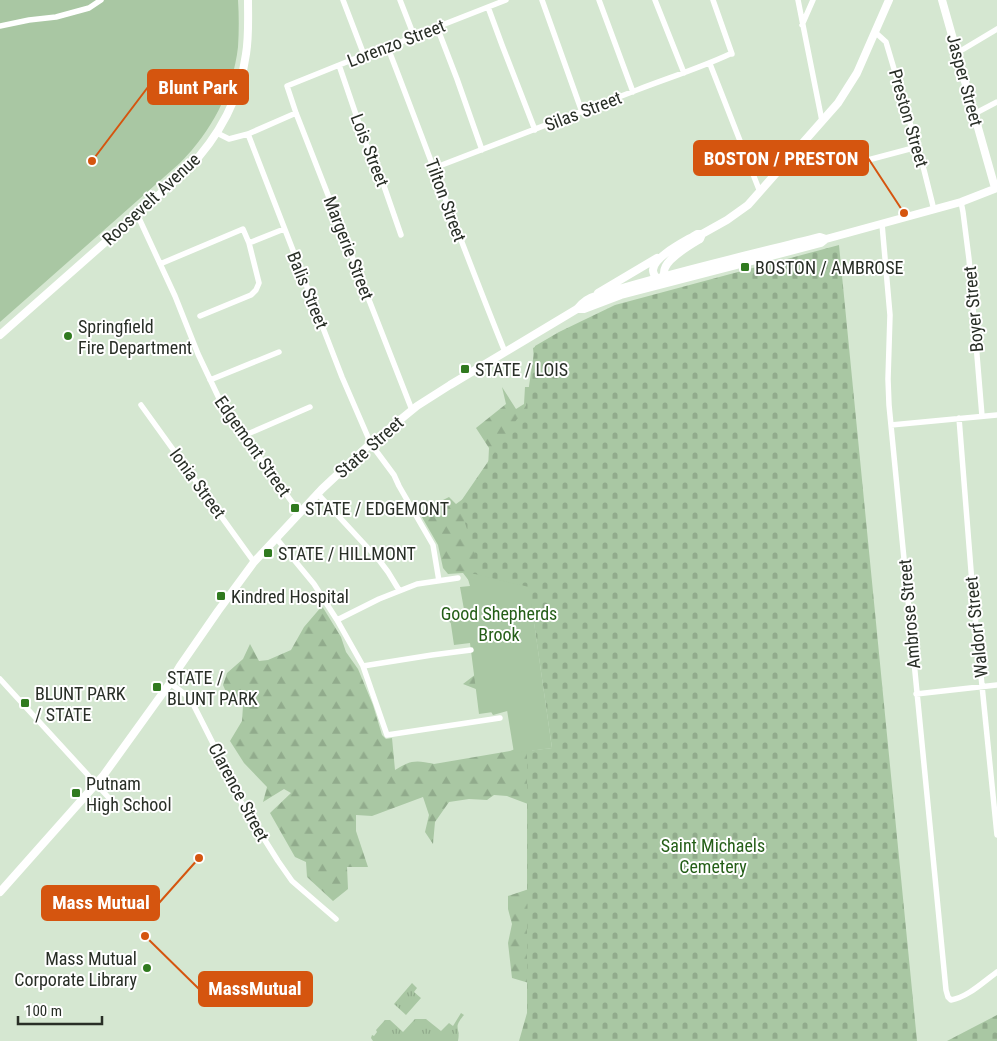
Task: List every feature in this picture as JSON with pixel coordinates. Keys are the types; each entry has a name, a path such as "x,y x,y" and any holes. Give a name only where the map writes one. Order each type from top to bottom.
{"main road":[{"name":"Roosevelt Avenue","path":"0,334 192,165 204,151 217,133 231,106 244,69 248,36 248,0"},
{"path":"595,296 748,205 838,103 854,79 888,0"},
{"name":"Jasper Street","path":"942,0 996,188"},
{"path":"661,281 821,243 826,239 961,202 996,188"},
{"path":"661,281 665,266 700,239 702,234"},
{"path":"661,281 653,272 655,264 663,255"},
{"name":"State Street","path":"577,309 584,309 661,281"},
{"name":"State Street","path":"0,892 96,784 254,562 317,493 412,410 450,385 577,309 595,296 661,281"}],"street":[{"path":"0,26 56,17 89,8 101,0"},
{"path":"343,0 364,54"},
{"path":"400,0 414,36"},
{"name":"Lorenzo Street","path":"287,86 364,54 388,48 506,0"},
{"path":"542,0 582,112"},
{"path":"599,0 633,92"},
{"path":"655,0 684,73"},
{"name":"Silas Street","path":"434,168 732,54 713,0"},
{"path":"798,0 822,121"},
{"path":"802,24 813,0"},
{"path":"488,7 535,130"},
{"path":"437,27 458,79 482,150"},
{"path":"957,53 997,29"},
{"name":"Preston Street","path":"875,32 886,42 934,210"},
{"name":"Tilton Street","path":"388,48 449,211 505,352"},
{"path":"710,64 760,192"},
{"name":"Lois Street","path":"339,65 366,144 384,186 401,235"},
{"name":"Margerie Street","path":"287,86 412,410"},
{"path":"974,114 997,102"},
{"path":"217,133 229,138 248,134 296,113"},
{"name":"Balis Street","path":"248,134 342,377 371,444 394,475 433,545 439,581"},
{"path":"788,161 804,169 818,172 917,147"},
{"name":"Boyer Street","path":"961,202 964,212 969,259 982,416"},
{"name":"Edgemont Street","path":"137,214 225,412 300,513"},
{"name":"Ambrose Street","path":"882,224 890,315 888,385 891,424 916,694 946,990 949,998 953,1000 960,998 997,972"},
{"path":"160,264 243,229 249,243 259,283 256,290 251,295 200,316"},
{"path":"249,243 284,229"},
{"path":"210,380 279,352"},
{"name":"Ionia Street","path":"141,405 254,562"},
{"path":"244,436 310,407"},
{"path":"891,424 997,415"},
{"name":"Waldorf Street","path":"959,418 966,518 997,835"},
{"path":"317,493 379,560 399,590"},
{"path":"276,538 314,584 363,666 387,735 500,718"},
{"path":"337,620 399,590 417,584 458,578"},
{"path":"363,666 471,650"},
{"path":"0,679 110,798"},
{"name":"Clarence Street","path":"170,682 190,698 241,802 292,881 336,919"},
{"path":"916,694 997,685"}],"green space":[{"path":"0,0 238,0 239,24 238,47 226,95 211,124 191,151 180,163 0,322"},
{"name":"Saint Michaels Cemetery","path":"839,245 917,1041 519,1041 527,1013 527,751 552,748 529,588 466,572 480,570 459,504 526,406 535,346 559,332 615,305"},
{"path":"556,336 534,572 529,1014 529,983 512,978 508,943 512,924 508,909 508,896 529,889 528,804 507,796 494,795 487,800 469,799 449,802 435,822 433,844 425,832 429,815 423,797 372,816 356,815 356,831 368,867 347,867 348,889 333,901 307,877 306,862 295,857 270,813 291,793 284,789 263,802 267,787 244,763 230,741 242,721 243,706 230,701 223,685 227,673 243,659 250,644 259,661 268,660 291,650 304,627 322,606 341,637 346,652 358,669 373,705 382,735 386,739 392,738 395,770 405,764 414,762 434,764 510,751 520,747 511,710 493,715 481,691 463,684 480,671 482,650 440,615 468,609 473,586 463,573 448,574 443,568 438,545 419,512 449,497 456,504 474,491 488,468 489,448 476,428 506,404 502,387 516,409 524,404 525,387 534,387 536,381 533,348"},
{"name":"Good Shepherds Brook","path":"466,572 529,587 552,748 514,753 507,710 479,714 470,643 454,645 450,618 465,615 460,587 470,586"},
{"path":"412,983 417,988 414,992 421,998 406,1015 394,1004"},
{"path":"461,1013 464,1015 458,1023 458,1041 373,1041 371,1038 385,1020 390,1020 403,1032 415,1019 426,1019 441,1031 449,1023 453,1026"},
{"path":"997,1015 997,1041 947,1041"}],"place":[{"name":"Blunt Park","path":"92,161"},
{"name":"BOSTON / PRESTON","path":"904,213"},
{"name":"BOSTON / AMBROSE","path":"745,267"},
{"name":"Springfield Fire Department","path":"68,336"},
{"name":"STATE / LOIS","path":"465,369"},
{"name":"STATE / EDGEMONT","path":"295,508"},
{"name":"STATE / HILLMONT","path":"268,553"},
{"name":"Kindred Hospital","path":"221,596"},
{"name":"STATE / BLUNT PARK","path":"157,687"},
{"name":"BLUNT PARK / STATE","path":"25,703"},
{"name":"Putnam High School","path":"76,793"},
{"name":"Mass Mutual","path":"199,858"},
{"name":"MassMutual","path":"145,936"},
{"name":"Mass Mutual Corporate Library","path":"147,968"}]}
